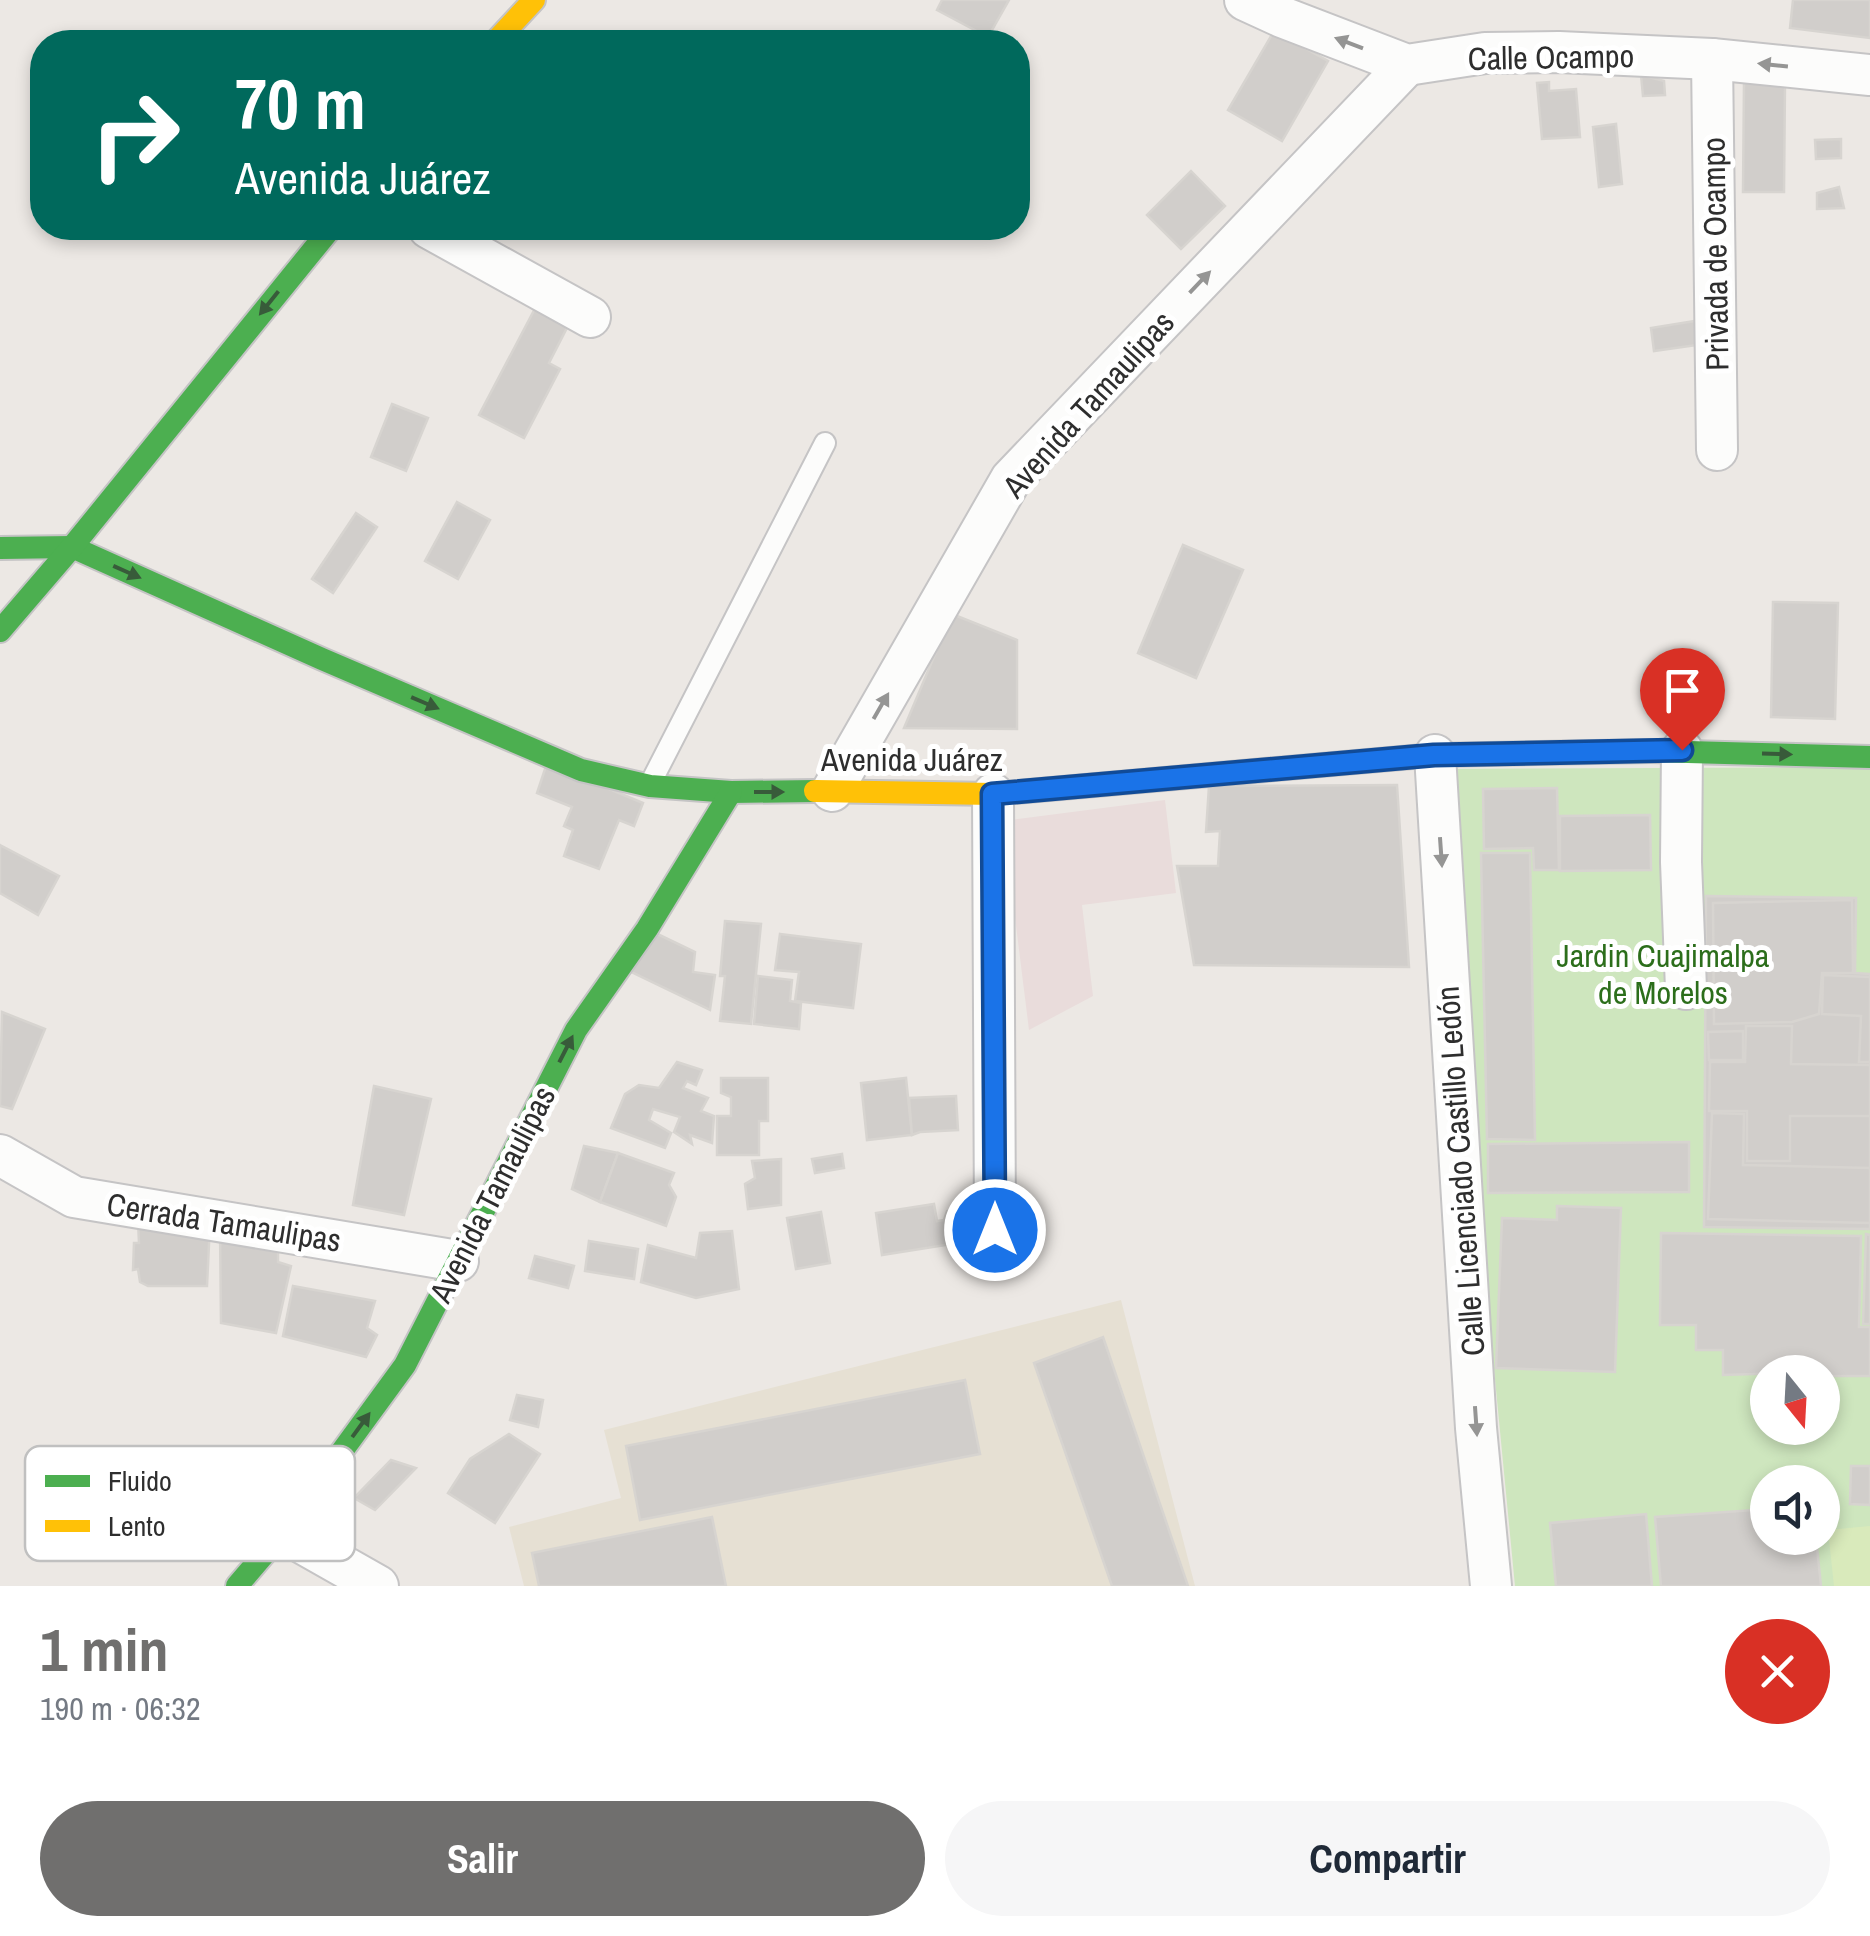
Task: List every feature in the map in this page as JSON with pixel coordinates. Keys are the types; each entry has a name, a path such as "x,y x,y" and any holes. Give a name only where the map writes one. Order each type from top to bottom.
{"street":[{"path":"506,30 534,0"},
{"path":"1245,0 1407,65"},
{"name":"Calle Ocampo","path":"1407,65 1486,52 1559,52 1712,59 1870,75"},
{"name":"Privada de Ocampo","path":"1712,59 1718,450"},
{"name":"Avenida Tamaulipas","path":"832,791 1011,479 1407,65"},
{"path":"0,631 321,240"},
{"path":"450,240 590,317"},
{"name":"Avenida Juárez","path":"0,548 72,547 581,770 650,786 731,792 992,794 1434,755 1682,750 1870,757"},
{"path":"1682,750 1686,988"},
{"name":"Calle Licenciado Castillo Ledón","path":"1434,755 1476,1428 1491,1586"},
{"name":"Avenida Tamaulipas","path":"345,1446 405,1364 576,1030 647,929 731,792"},
{"path":"992,794 995,1230"},
{"name":"Cerrada Tamaulipas","path":"0,1154 74,1197 458,1261"},
{"name":"Avenida Tamaulipas","path":"238,1586 259,1561"},
{"path":"334,1561 378,1586"}],"lane":[{"path":"650,786 825,443"}],"shaded area":[{"path":"1165,800 1176,893 1082,905 1093,996 1029,1030 1003,821"},
{"path":"1121,1300 1195,1586 524,1586 509,1527 621,1498 604,1430"}],"green space":[{"name":"Jardin Cuajimalpa de Morelos","path":"1870,767 1870,1586 1515,1586 1436,769"},
{"path":"1870,1526 1870,1586 1834,1586 1831,1555 1840,1555 1840,1529"}],"building":[{"path":"942,0 1009,0 992,30 975,30 937,10"},
{"path":"1793,0 1870,0 1870,38 1790,28"},
{"path":"1274,31 1328,61 1282,141 1228,110"},
{"path":"1641,75 1664,81 1665,95 1643,96"},
{"path":"1549,82 1549,91 1576,89 1580,137 1542,139 1537,83"},
{"path":"1744,83 1785,83 1784,192 1743,192"},
{"path":"1616,124 1622,184 1599,187 1593,127"},
{"path":"1841,139 1841,158 1816,159 1815,140"},
{"path":"1191,171 1225,206 1181,249 1147,215"},
{"path":"1839,187 1844,208 1817,209 1817,193"},
{"path":"540,299 573,316 549,363 560,369 524,438 479,415"},
{"path":"1701,320 1704,344 1654,351 1651,328"},
{"path":"392,404 428,418 406,471 371,457"},
{"path":"457,502 490,520 458,579 425,561"},
{"path":"356,513 377,527 333,593 312,579"},
{"path":"1183,545 1243,570 1196,678 1138,653"},
{"path":"1773,602 1838,603 1835,719 1771,717"},
{"path":"952,614 1017,640 1017,729 904,728"},
{"path":"547,763 643,803 634,826 619,820 599,869 564,856 573,830 564,826 572,807 537,793"},
{"path":"1397,785 1409,967 1194,965 1177,866 1218,866 1220,831 1206,832 1209,786"},
{"path":"1557,788 1559,870 1534,870 1533,848 1484,849 1483,789"},
{"path":"1650,815 1651,870 1560,871 1560,816"},
{"path":"0,845 59,876 38,915 0,893"},
{"path":"1481,853 1530,853 1535,1140 1487,1139"},
{"path":"1706,896 1856,898 1855,973 1870,974 1870,1229 1704,1227"},
{"path":"1852,900 1853,973 1822,973 1819,1014 1792,1022 1714,1024 1713,903"},
{"path":"725,921 761,924 751,1024 720,1021"},
{"path":"647,929 695,952 693,972 715,975 710,1010 627,970"},
{"path":"780,934 861,944 853,1008 795,1001 799,972 775,970"},
{"path":"1823,975 1870,977 1870,1062 1859,1062 1861,1016 1822,1014"},
{"path":"758,976 792,980 790,1001 801,1003 799,1029 754,1024"},
{"path":"2,1012 45,1029 12,1109 0,1106"},
{"path":"1746,1026 1792,1026 1791,1064 1870,1065 1870,1116 1790,1116 1790,1161 1747,1161 1747,1111 1709,1111 1710,1062 1745,1062"},
{"path":"1743,1031 1743,1060 1709,1060 1708,1032"},
{"path":"677,1062 702,1070 696,1085 687,1081 683,1088 708,1098 701,1111 714,1116 712,1143 690,1135 692,1144 674,1132 680,1117 653,1109 649,1120 671,1133 665,1148 611,1128 625,1094 639,1085 659,1088"},
{"path":"721,1078 768,1078 768,1121 759,1121 759,1155 717,1155 717,1116 731,1116 731,1097 721,1093"},
{"path":"906,1078 912,1135 867,1140 861,1083"},
{"path":"374,1086 431,1099 404,1215 353,1205"},
{"path":"956,1096 958,1130 912,1135 909,1098"},
{"path":"1712,1113 1744,1114 1743,1165 1870,1168 1870,1223 1708,1219"},
{"path":"1689,1142 1689,1192 1488,1193 1488,1144"},
{"path":"584,1146 618,1153 600,1202 572,1189"},
{"path":"618,1153 674,1173 669,1185 676,1197 666,1226 600,1202"},
{"path":"842,1154 844,1168 815,1173 812,1159"},
{"path":"781,1159 781,1205 748,1209 745,1184 755,1178 752,1161"},
{"path":"934,1204 937,1221 944,1220 947,1211 966,1208 971,1241 882,1255 876,1213"},
{"path":"1557,1206 1621,1208 1615,1372 1496,1368 1502,1218 1557,1220"},
{"path":"821,1212 830,1263 796,1269 787,1218"},
{"path":"138,1221 210,1223 207,1286 148,1286 140,1282 138,1269 133,1270 134,1243 139,1243"},
{"path":"220,1228 278,1235 278,1262 291,1266 276,1333 221,1323"},
{"path":"732,1231 739,1289 696,1298 641,1282 648,1245 696,1258 700,1233"},
{"path":"1661,1233 1861,1236 1859,1327 1870,1327 1870,1376 1840,1376 1840,1355 1750,1355 1750,1374 1723,1375 1723,1350 1696,1350 1696,1325 1660,1325"},
{"path":"1866,1234 1870,1235 1870,1324 1863,1324"},
{"path":"589,1241 638,1249 634,1279 585,1271"},
{"path":"535,1256 574,1266 568,1288 529,1278"},
{"path":"293,1286 375,1301 367,1328 377,1335 366,1357 283,1336"},
{"path":"1103,1337 1188,1586 1112,1586 1034,1363"},
{"path":"965,1380 980,1454 640,1520 626,1446"},
{"path":"517,1395 543,1400 538,1427 510,1420"},
{"path":"509,1434 540,1454 495,1523 448,1493 470,1459"},
{"path":"391,1460 416,1468 375,1510 355,1497"},
{"path":"1851,1466 1870,1466 1870,1505 1850,1504"},
{"path":"1750,1510 1750,1555 1818,1555 1821,1586 1661,1586 1655,1517"},
{"path":"1646,1514 1652,1586 1556,1586 1550,1523"},
{"path":"712,1517 726,1586 539,1586 532,1553"}],"traffic: fast":[{"path":"0,631 321,240"},
{"path":"0,548 72,547 581,770 650,786 731,792 815,791"},
{"path":"1651,751 1870,757"},
{"path":"346,1446 405,1365 576,1030 647,929 731,792"},
{"path":"237,1586 258,1561"}],"traffic: slow":[{"path":"506,30 534,0"},
{"path":"815,791 993,794 1435,755 1651,751"}],"route":[{"path":"995,1230 992,794 1434,755 1682,750"}]}
